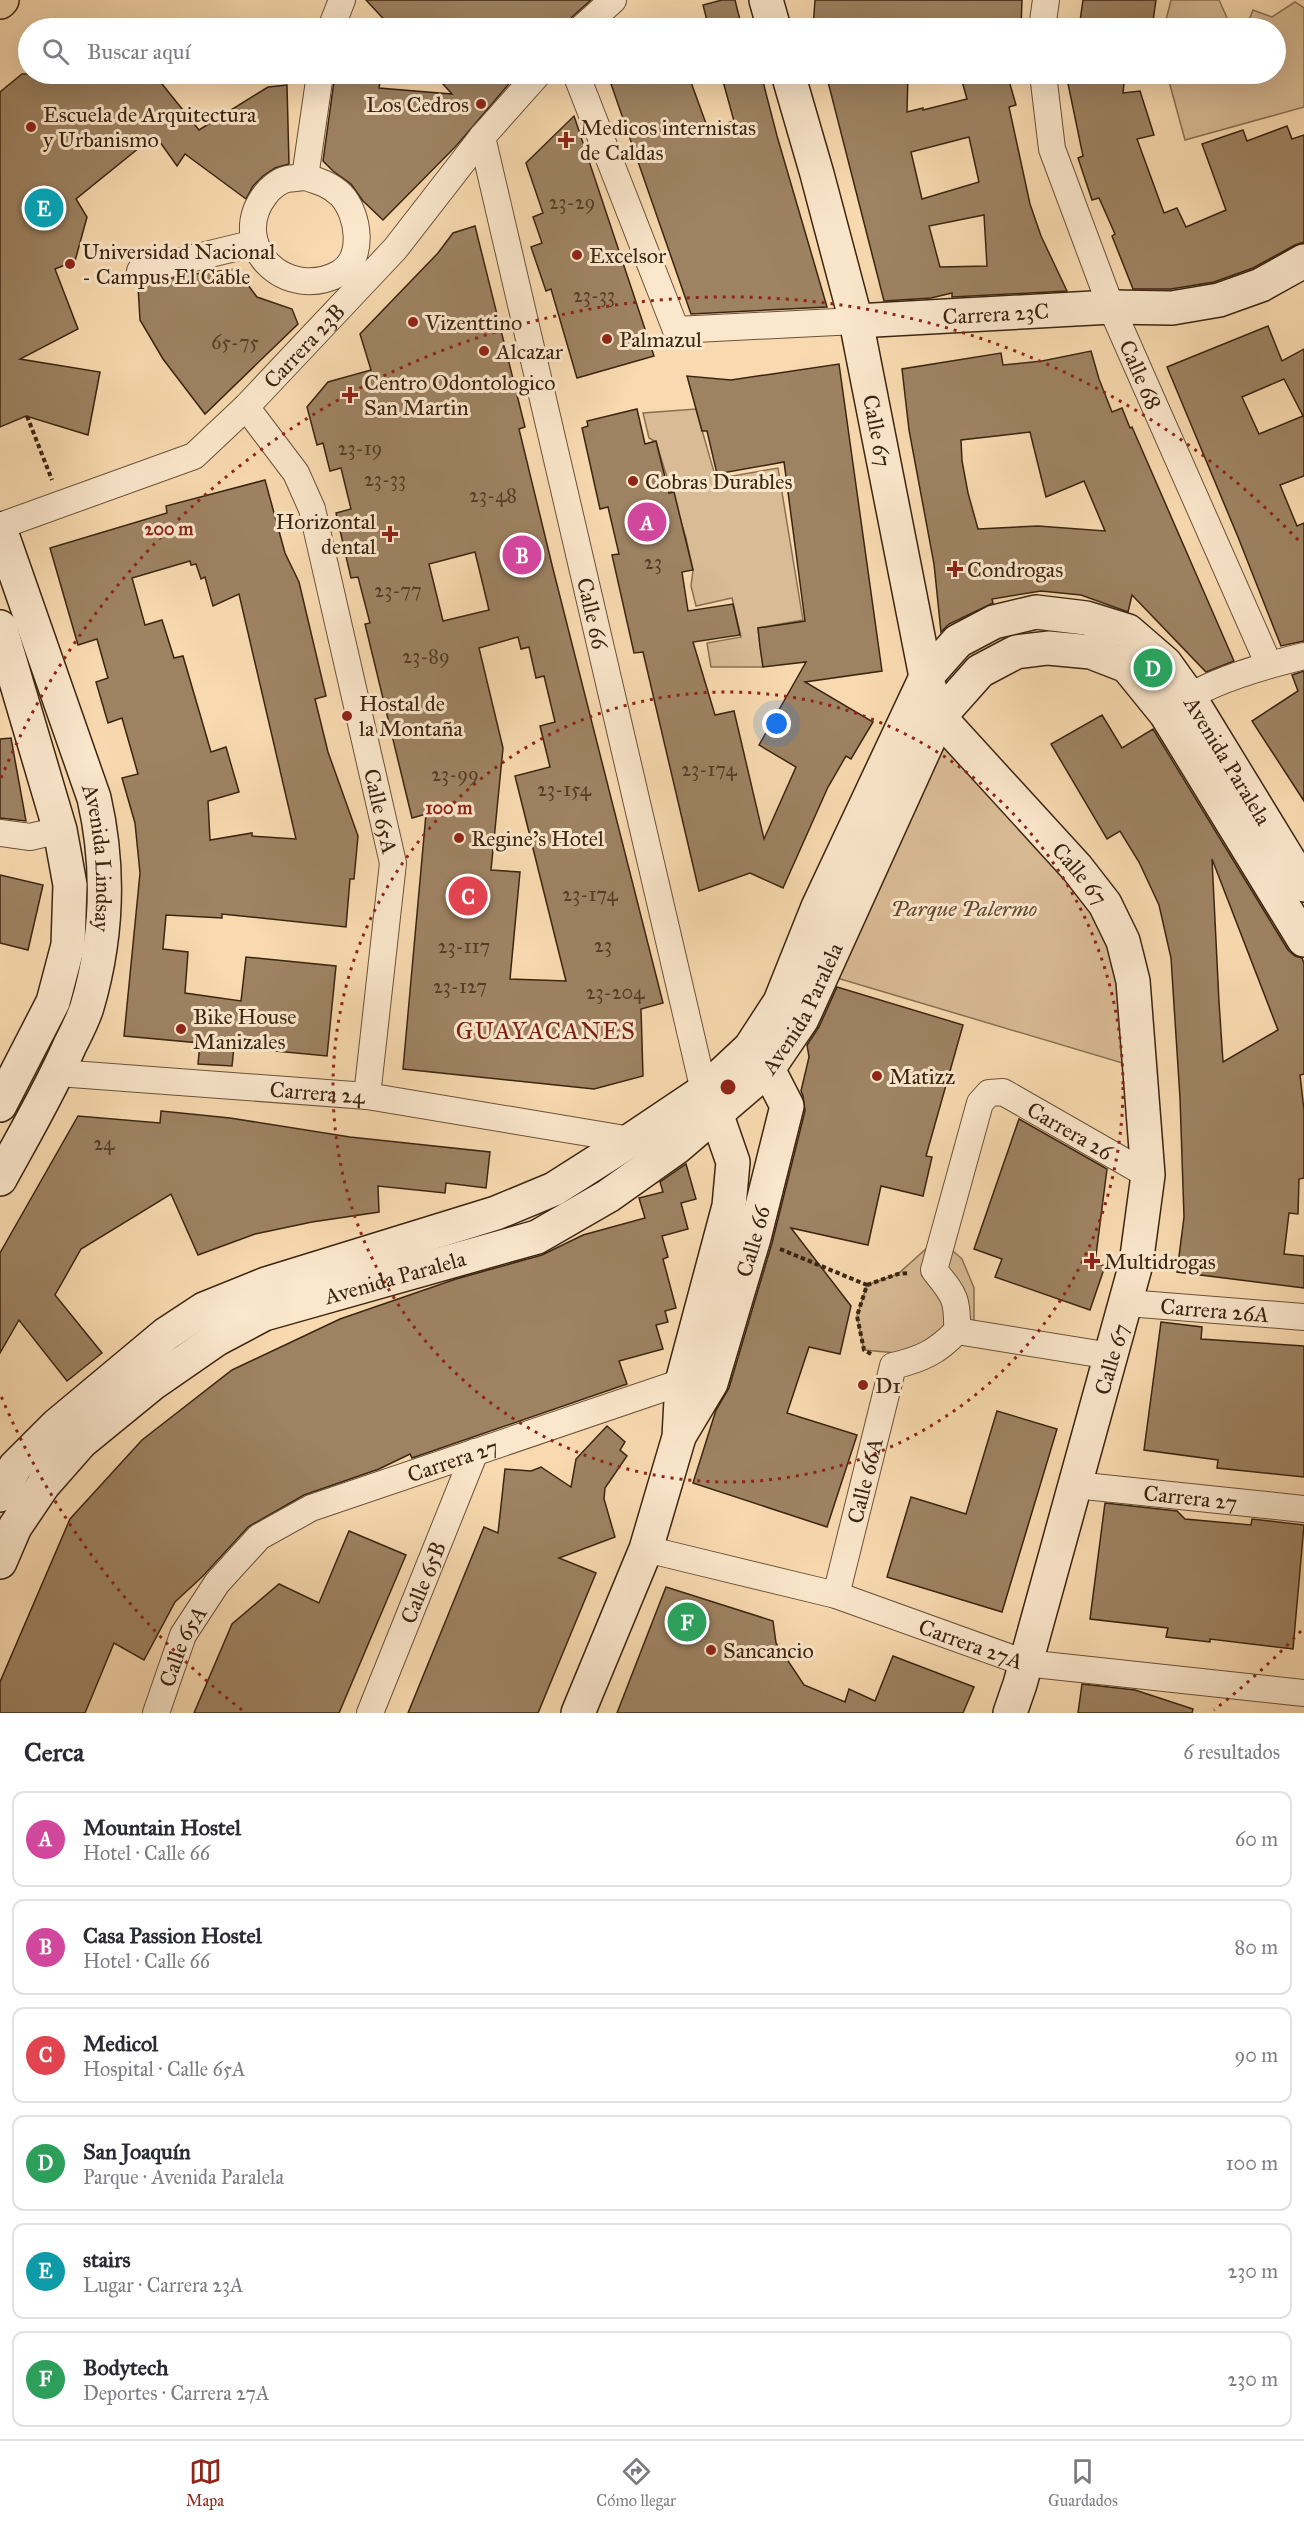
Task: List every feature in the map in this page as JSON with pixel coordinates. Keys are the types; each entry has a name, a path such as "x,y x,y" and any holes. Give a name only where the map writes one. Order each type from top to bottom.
{"main road":[{"path":"766,0 771,18"},
{"name":"Calle 67","path":"791,84 818,174 856,321 926,677 939,717 1077,868 1105,904 1123,941 1133,981 1148,1175 1136,1264 1127,1303 1010,1713"},
{"name":"Carrera 23C","path":"856,321 1111,307 1173,308 1220,300 1262,285 1304,261"},
{"name":"Avenida Lindsay","path":"0,527 94,798 99,822 105,885 101,949 86,1009 58,1073 0,1179"},
{"name":"Avenida Paralela","path":"759,1059 818,908 926,677 958,641 994,622 1036,612 1086,618 1128,631 1166,663 1177,704 1304,940"},
{"name":"Avenida Lindsay","path":"0,627 60,830 70,885 68,945 53,1002 9,1070 0,1105"},
{"name":"Avenida Paralela","path":"0,1562 15,1527 44,1484 81,1443 152,1384 217,1339 264,1314 537,1237 608,1196 676,1147 710,1102 802,1018 939,717 980,671 1016,652 1048,648 1091,651 1127,666 1177,704 1304,885"},
{"name":"Calle 66","path":"578,1713 646,1549 696,1383 754,1238 787,1106 759,1059"},
{"name":"Carrera 24","path":"9,1070 58,1073"},
{"name":"Avenida Paralela","path":"0,1495 15,1467 57,1425 166,1334 204,1309 266,1284 496,1213 554,1189 631,1140 710,1102"},
{"name":"Calle 66","path":"696,1383 729,1206 733,1162 710,1102"}],"street":[{"path":"335,18 342,0"},
{"path":"593,18 613,0"},
{"path":"1044,18 1047,0"},
{"path":"305,177 319,84"},
{"name":"Carrera 23B","path":"0,527 194,456 246,407 383,261 482,137 529,84"},
{"name":"Carrera 23C","path":"580,84 676,330 856,321"},
{"name":"Calle 68","path":"1044,84 1052,149 1111,307 1269,665"},
{"name":"Calle 66","path":"482,137 710,1102"},
{"path":"305,177 333,188 344,198 356,224 357,239 354,253 344,270 323,280 310,282 295,281 282,276 261,256 255,243 252,224 257,205 269,189 286,179 305,177"},
{"path":"140,271 255,243"},
{"path":"354,253 383,261"},
{"path":"323,280 339,308"},
{"name":"Calle 65A","path":"246,407 296,473 312,509 393,863 367,1096"},
{"path":"1177,704 1269,665 1304,656"},
{"path":"0,833 30,837 60,830"},
{"name":"Carrera 24","path":"58,1073 367,1096 631,1140"},
{"name":"Carrera 26","path":"934,1270 980,1103 989,1093 1003,1092 1148,1175"},
{"path":"893,1366 918,1360 942,1347 957,1331 958,1311 954,1295 934,1270"},
{"name":"Carrera 26A","path":"1127,1303 1304,1317"},
{"path":"957,1331 1112,1356"},
{"name":"Calle 66A","path":"836,1595 893,1366"},
{"name":"Carrera 27","path":"217,1583 259,1537 311,1508 475,1452 696,1383"},
{"name":"Calle 65B","path":"370,1713 475,1452"},
{"name":"Carrera 27","path":"1075,1485 1304,1509"},
{"name":"Carrera 27A","path":"646,1549 836,1595 1025,1663 1304,1693"},
{"name":"Calle 65A","path":"156,1713 183,1635 217,1583"}],"path":[{"path":"27,416 62,503"},
{"path":"754,1238 867,1285 898,1274 934,1270"},
{"path":"867,1285 857,1316 864,1350 893,1366"}],"green space":[{"path":"1171,0 1219,0 1227,18 1166,18"},
{"path":"1295,2 1304,8 1304,107 1185,140 1170,84 1286,84 1286,18 1250,18 1253,10 1272,17"},
{"path":"696,409 716,479 778,468 803,620 758,628 763,667 711,667 707,643 741,637 732,598 696,606 691,586 693,570 686,538 656,442 649,438 643,413"},
{"name":"Parque Palermo","path":"939,717 1060,861 1112,945 1129,1065 817,972"},
{"path":"938,1238 962,1259 974,1288 974,1320 954,1344 908,1354 864,1350 857,1316 867,1285 898,1274"}],"building":[{"path":"366,0 591,0 571,18 383,18"},
{"path":"722,0 735,0 740,18 706,18 703,5"},
{"path":"815,0 1022,0 1021,18 814,18"},
{"path":"1083,0 1156,0 1153,18 1080,18"},
{"path":"18,77 18,84 162,84 199,130 268,87 287,85 289,164 275,168 263,176 253,186 246,199 185,154 177,166 155,135 76,199 87,217 75,261 55,269 78,329 20,359 100,372 88,435 26,416 0,427 0,92"},
{"path":"334,84 380,84 379,88 452,94 443,84 509,84 457,145 383,220 363,201 351,184 323,161"},
{"path":"611,84 692,84 708,129 734,121 724,84 764,84 827,307 691,314"},
{"path":"829,84 908,84 907,112 967,99 963,84 1010,84 1016,105 1009,107 1030,204 1041,236 1067,291 952,297 952,293 931,298 884,301","holes":["969,137 979,182 922,199 911,152","984,215 987,266 940,267 929,226"]},
{"path":"1068,84 1124,84 1123,93 1140,91 1154,135 1137,139 1164,213 1177,208 1186,227 1226,210 1202,144 1243,130 1247,141 1287,126 1292,139 1304,135 1304,242 1253,268 1214,282 1171,289 1133,289 1112,236 1115,234 1099,198 1092,200 1078,158 1083,156"},
{"path":"574,116 654,356 577,378 551,289 546,291 531,247 542,243 533,217 543,213 526,163"},
{"path":"475,226 525,427 519,429 663,1003 641,1009 643,1076 594,1089 403,1069 426,814 412,818 365,624 370,623 358,577 351,578 336,513 351,509 341,468 330,471 323,443 317,445 307,407 328,382 371,370 360,334 438,253 453,233","holes":["475,552 489,610 443,621 429,564","518,637 521,649 529,647 536,678 544,676 555,722 540,726 550,767 515,776 566,981 510,979 520,872 491,870 503,748 479,648"]},
{"path":"236,269 257,297 292,309 298,324 205,414 163,359 140,320 138,286 186,275"},
{"path":"1268,326 1282,361 1304,349 1304,476 1280,485 1297,526 1304,523 1304,641 1281,646 1167,367","holes":["1284,379 1303,416 1259,434 1242,397"]},
{"path":"1091,351 1112,412 1122,408 1130,428 1132,427 1234,661 1206,672 1132,595 1128,612 1081,595 1041,591 992,599 993,603 949,624 941,632 934,564 909,430 902,369 1001,353 1003,365 1042,361","holes":["1030,432 1046,497 1084,481 1105,531 1038,526 978,529 968,493 961,440"]},
{"path":"839,364 882,671 805,682 873,722 851,759 846,756 828,787 783,888 750,873 699,891 643,652 634,653 612,555 619,554 608,507 600,509 582,428 588,426 587,421 637,409 645,444 656,441 669,493 674,492 693,570 682,572 688,611 733,604 740,635 693,642 715,715 734,711 764,839 796,767 759,745 806,662 763,667 760,647 758,628 805,621 784,462 717,474 707,431 702,431 687,376 731,380"},
{"path":"265,480 285,553 299,582 326,696 315,699 328,752 358,836 354,879 350,879 346,927 222,914 222,918 166,915 163,949 188,952 185,993 241,1001 246,957 336,966 327,1056 234,1047 232,1066 198,1064 200,1043 124,1036 140,873 135,823 122,778 138,774 122,718 108,723 96,682 108,678 97,639 78,645 50,548 167,513 166,506","holes":["190,561 191,565 196,564 201,579 205,577 213,606 239,594 296,839 252,836 252,833 210,840 208,801 239,792 226,747 211,752 183,656 174,658 162,620 145,625 132,578"]},
{"path":"1304,671 1304,801 1252,721 1298,691 1292,675"},
{"path":"1102,715 1122,748 1153,729 1288,950 1302,958 1304,963 1304,1074 1300,1075 1304,1110 1304,1178 1299,1179 1298,1214 1289,1213 1284,1254 1304,1256 1304,1288 1177,1272 1184,1217 1180,1098 1171,958 1159,905 1139,862 1120,831 1107,839 1051,744","holes":["1212,859 1278,1030 1223,1062"]},
{"path":"11,738 26,821 0,818 0,739"},
{"path":"0,875 43,885 28,950 0,943"},
{"path":"837,987 963,1025 926,1156 932,1157 923,1196 881,1186 868,1245 791,1228 851,1306 840,1354 809,1347 787,1413 857,1435 827,1527 693,1483 716,1410 729,1388 772,1243 805,1111 801,1091 809,1057 807,1045 819,1027"},
{"path":"161,1111 230,1118 350,1137 490,1152 486,1188 446,1183 445,1193 378,1186 379,1212 312,1222 255,1234 198,1255 171,1194 81,1249 55,1295 102,1353 67,1381 19,1320 0,1353 0,1253 78,1116 160,1123"},
{"path":"1019,1119 1107,1169 1095,1263 1105,1266 1090,1310 995,1277 1002,1259 974,1249"},
{"path":"686,1164 696,1199 681,1203 688,1229 662,1236 668,1257 663,1259 676,1308 665,1311 668,1322 656,1325 663,1349 619,1361 627,1384 412,1458 410,1454 379,1469 304,1495 248,1527 203,1576 175,1602 144,1660 114,1643 85,1713 0,1713 0,1682 70,1519 142,1440 232,1370 340,1319 456,1279 542,1255 583,1235 645,1218 639,1198 663,1192 660,1182"},
{"path":"1161,1322 1202,1327 1201,1339 1304,1346 1304,1477 1217,1468 1218,1460 1144,1450"},
{"path":"997,1411 1057,1429 1002,1612 887,1577 911,1497 966,1514"},
{"path":"607,1426 625,1442 620,1450 627,1456 605,1488 604,1499 615,1537 559,1558 596,1573 538,1713 408,1713 484,1527 498,1533 505,1469 531,1471 541,1467 571,1487 576,1459"},
{"path":"1105,1503 1177,1511 1185,1519 1251,1525 1252,1519 1304,1525 1293,1649 1210,1639 1210,1642 1166,1637 1168,1628 1090,1619"},
{"path":"349,1531 406,1555 339,1713 194,1713 232,1624 279,1584 319,1603"},
{"name":"Sancancio","path":"666,1587 773,1621 776,1643 804,1685 845,1702 849,1689 875,1701 893,1656 974,1687 963,1713 617,1713"},
{"path":"1082,1684 1135,1690 1193,1709 1192,1713 1078,1713"}],"place":[{"name":"Los Cedros","path":"481,104"},
{"name":"Escuela de Arquitectura y Urbanismo","path":"31,127"},
{"name":"Medicos internistas de Caldas","path":"566,140"},
{"name":"stairs","path":"44,208"},
{"name":"Excelsor","path":"577,255"},
{"name":"Universidad Nacional - Campus El Cable","path":"70,264"},
{"name":"Vizenttino","path":"413,322"},
{"name":"Palmazul","path":"607,339"},
{"name":"Alcazar","path":"484,351"},
{"name":"Centro Odontologico San Martin","path":"350,395"},
{"name":"Cobras Durables","path":"633,481"},
{"name":"Mountain Hostel","path":"647,522"},
{"name":"Horizontal dental","path":"390,534"},
{"name":"Casa Passion Hostel","path":"522,555"},
{"name":"Condrogas","path":"955,569"},
{"name":"San Joaquín","path":"1153,668"},
{"name":"Hostal de la Montaña","path":"347,716"},
{"name":"Regine's Hotel","path":"459,838"},
{"name":"Medicol","path":"468,896"},
{"name":"Bike House Manizales","path":"181,1029"},
{"name":"Matizz","path":"877,1076"},
{"name":"Multidrogas","path":"1092,1261"},
{"name":"D1","path":"863,1385"},
{"name":"Bodytech","path":"687,1622"},
{"name":"Sancancio","path":"711,1650"}],"district":[{"name":"GUAYACANES","path":"546,1031"}]}
